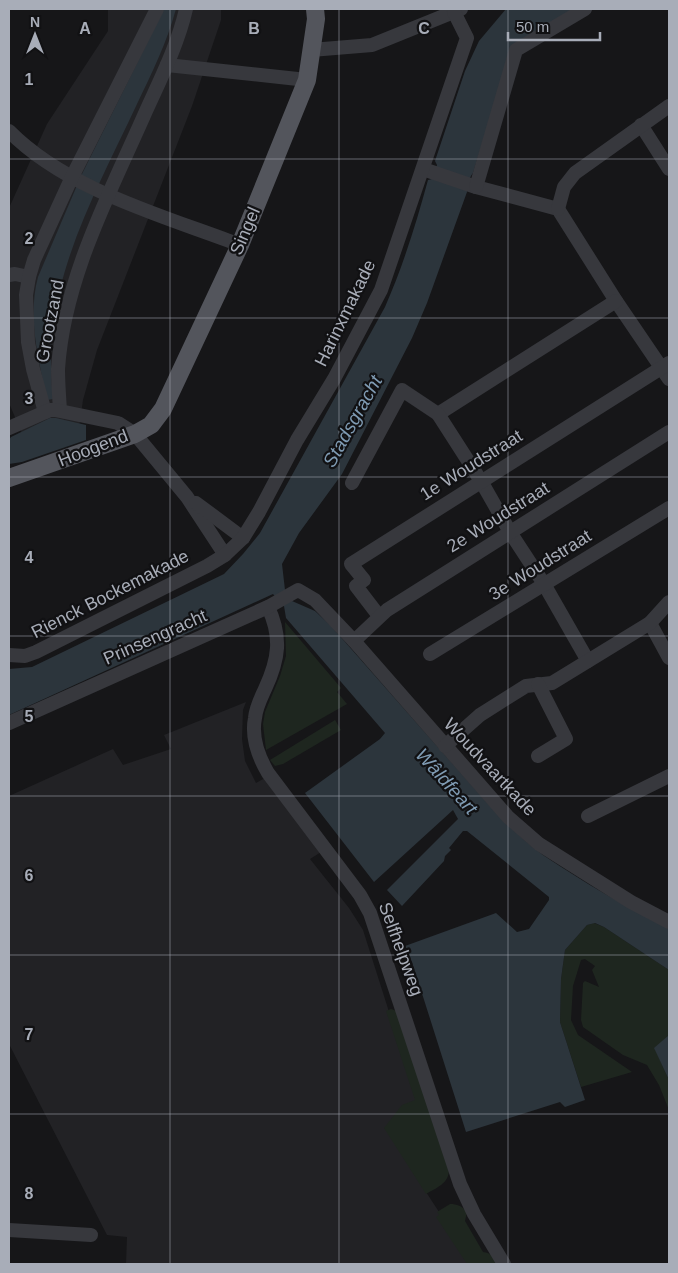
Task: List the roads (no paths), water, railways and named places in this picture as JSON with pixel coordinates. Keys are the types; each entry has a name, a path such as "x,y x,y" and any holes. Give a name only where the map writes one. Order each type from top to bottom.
{"main road":[{"name":"Singel","path":"136,434 151,425 163,409 240,245 307,80 316,19 315,9"},
{"name":"Hoogend","path":"10,474 136,434"}],"street":[{"name":"Grootzand","path":"46,412 33,369 28,342 26,302 15,273 34,260 157,9"},
{"name":"Grootzand","path":"60,410 58,370 69,301 90,240 102,193 167,65 180,32 186,9"},
{"path":"473,185 516,50 585,9"},
{"path":"311,50 372,45 458,11"},
{"name":"Harinxmakade","path":"225,555 243,538 259,512 297,440 334,379 381,290 427,170 467,38 458,11"},
{"path":"167,65 307,80"},
{"path":"558,209 564,187 575,173 669,106"},
{"path":"641,125 669,169"},
{"path":"9,131 17,140 74,180 102,193 240,245"},
{"path":"427,170 558,209 616,300 667,370"},
{"path":"438,414 616,300"},
{"name":"1e Woudstraat","path":"379,616 356,586 364,580 352,564 481,481 667,370"},
{"path":"352,483 402,390 438,414 544,584 588,661"},
{"path":"9,428 50,410 60,410"},
{"name":"Hoogend","path":"60,410 118,423 136,434"},
{"name":"2e Woudstraat","path":"354,641 379,616 669,432"},
{"path":"136,434 187,497 225,555"},
{"path":"187,497 243,538"},
{"name":"3e Woudstraat","path":"430,654 669,508"},
{"name":"Rienck Bockemakade","path":"9,655 25,656 36,652 207,566 225,555"},
{"name":"Woudvaartkade","path":"285,595 314,600 354,641 508,817 539,844 631,902 669,922"},
{"name":"Prinsengracht","path":"9,723 285,595"},
{"name":"Selfhelpweg","path":"285,595 275,624 278,644 274,665 254,719 256,746 260,760 360,895 370,913 460,1184 474,1214 504,1264"},
{"path":"445,746 480,715 526,686 552,683 650,623 669,602"},
{"path":"650,623 669,658"},
{"path":"538,684 566,739 538,756"},
{"path":"588,816 669,776"},
{"path":"9,1230 91,1235"}],"water":[{"path":"164,9 176,9 168,33 154,69 97,188 73,245 64,275 52,335 53,399 47,400 35,339 34,308 38,277 81,176"},
{"path":"506,9 573,9 512,47 473,173 468,182 467,192 427,303 412,338 342,474 299,533 282,564 285,590 292,601 315,611 331,626 489,805 522,838 543,855 589,884 669,928 669,970 595,923 587,925 565,950 561,979 560,1022 585,1100 565,1107 560,1102 466,1132 412,962 405,946 496,913 517,932 529,929 549,900 549,897 467,831 463,831 449,848 451,850 445,856 444,861 402,906 387,890 458,819 453,810 374,882 305,793 380,739 385,733 286,618 284,606 273,594 9,715 9,669 32,667 224,574 260,533 385,307 409,245 428,180 432,179 437,165 435,161 465,71 479,41"},
{"path":"50,418 86,425 86,440 22,462 9,464 9,440 11,437"},
{"path":"669,1035 669,1080 654,1048"}],"water label":[{"name":"Stadsgracht","path":"352,421"},
{"name":"Wâldfeart","path":"447,781"}]}
